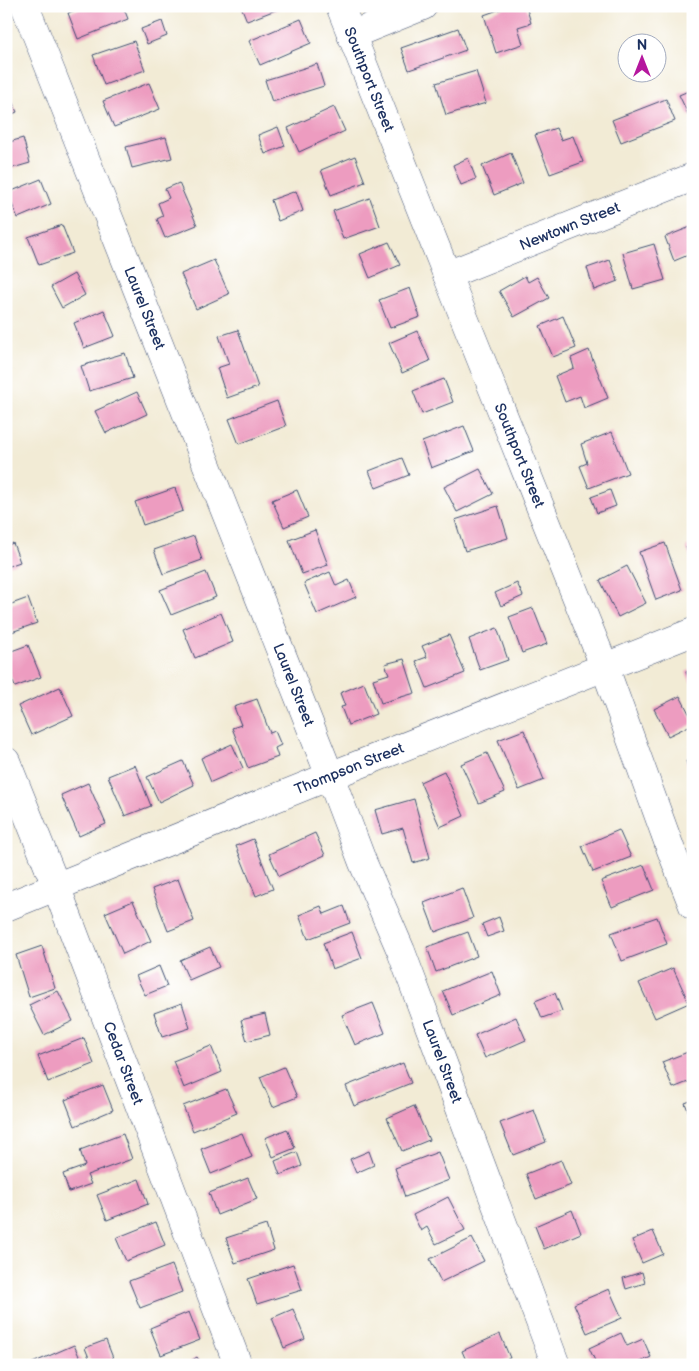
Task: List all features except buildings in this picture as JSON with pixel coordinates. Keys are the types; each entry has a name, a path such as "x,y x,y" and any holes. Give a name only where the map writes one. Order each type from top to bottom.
{"street":[{"name":"Laurel Street","path":"25,6 363,863 401,951 556,1365"},
{"name":"Southport Street","path":"340,6 605,668 693,906"},
{"path":"351,36 423,6"},
{"name":"Newtown Street","path":"447,275 693,177"},
{"name":"Thompson Street","path":"6,907 693,632"},
{"name":"Cedar Street","path":"6,762 56,886 238,1365"}]}
